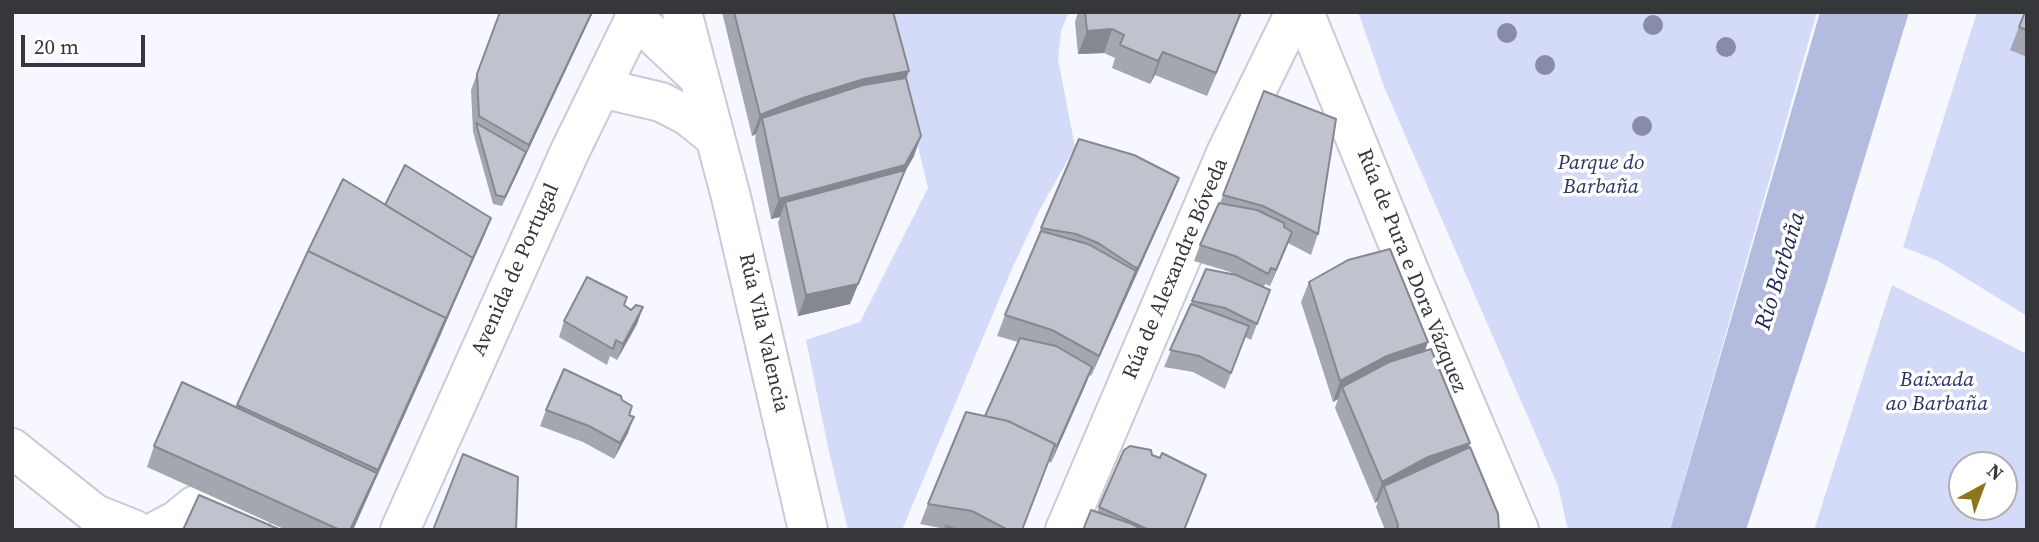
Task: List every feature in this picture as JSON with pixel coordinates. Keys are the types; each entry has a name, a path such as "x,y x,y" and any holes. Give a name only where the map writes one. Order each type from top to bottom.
{"street":[{"name":"Rúa Vila Valencia","path":"682,12 731,197 808,530"},
{"name":"Rúa de Alexandre Bóveda","path":"1065,530 1227,151 1295,12"},
{"name":"Rúa de Pura e Dora Vázquez","path":"1304,12 1519,530"},
{"path":"637,15 699,78"},
{"name":"Avenida de Portugal","path":"400,530 504,294 637,15"},
{"path":"601,88 661,102 688,116 714,137"},
{"path":"12,448 95,514 135,530"},
{"path":"169,526 194,506 251,530"}],"green space":[{"path":"886,12 1069,12 1061,31 1058,59 1075,147 1039,211 1011,271 902,530 848,530 806,340 860,322 928,188"},
{"name":"Parque do Barbaña","path":"1358,12 1817,12 1670,530 1568,530 1558,486 1385,89"},
{"path":"1977,12 2027,12 2027,316 1938,261 1903,247"},
{"name":"Baixada ao Barbaña","path":"1892,285 2027,354 2027,530 1814,530"}],"water":[{"name":"Río Barbaña","path":"1820,12 1909,12 1826,285 1746,530 1670,530"}],"building":[{"path":"500,12 592,12 529,145 479,116 477,74"},
{"path":"734,12 893,12 909,71 864,79 760,115"},
{"path":"1085,12 1241,12 1216,73 1163,52 1158,61 1120,45 1124,35 1112,29 1087,31"},
{"path":"2027,12 2027,30 2019,27"},
{"path":"906,78 921,136 905,165 779,199 762,118 863,85"},
{"path":"1264,91 1336,119 1318,234 1263,206 1223,195"},
{"path":"476,123 526,152 505,197 496,195"},
{"path":"1079,139 1134,155 1179,178 1136,268 1098,243 1076,234 1041,228"},
{"path":"405,165 491,218 473,258 385,205"},
{"path":"905,170 858,284 806,295 785,202"},
{"path":"343,179 473,258 445,321 446,318 308,251"},
{"path":"1219,203 1257,210 1284,223 1284,227 1292,232 1276,270 1271,268 1268,274 1235,256 1200,245"},
{"path":"1041,231 1088,244 1136,271 1099,356 1052,330 1005,315"},
{"path":"1390,249 1428,342 1387,356 1340,381 1309,282 1348,260"},
{"path":"308,251 446,318 378,470 237,405"},
{"path":"1206,269 1236,275 1270,290 1257,324 1225,308 1192,301"},
{"path":"587,277 627,297 624,305 631,310 636,305 643,307 623,344 616,340 613,349 564,321"},
{"path":"1191,304 1249,326 1231,373 1199,356 1170,350"},
{"path":"1020,338 1056,346 1092,367 1057,446 1008,421 985,416"},
{"path":"1431,349 1470,443 1428,457 1382,482 1342,387 1389,362"},
{"path":"564,369 621,396 622,400 632,406 629,415 634,417 620,443 589,426 546,410"},
{"path":"182,382 377,473 350,530 340,530 154,446"},
{"path":"966,412 1008,421 1055,444 1022,530 1008,530 972,511 928,504"},
{"path":"1130,446 1151,450 1152,455 1160,458 1162,453 1206,475 1184,530 1149,530 1099,507 1124,450"},
{"path":"1470,447 1498,514 1499,530 1397,530 1398,525 1384,486"},
{"path":"463,454 518,477 516,530 433,530"},
{"path":"199,495 281,530 183,530"},
{"path":"1091,510 1132,524 1143,530 1083,530"}]}
